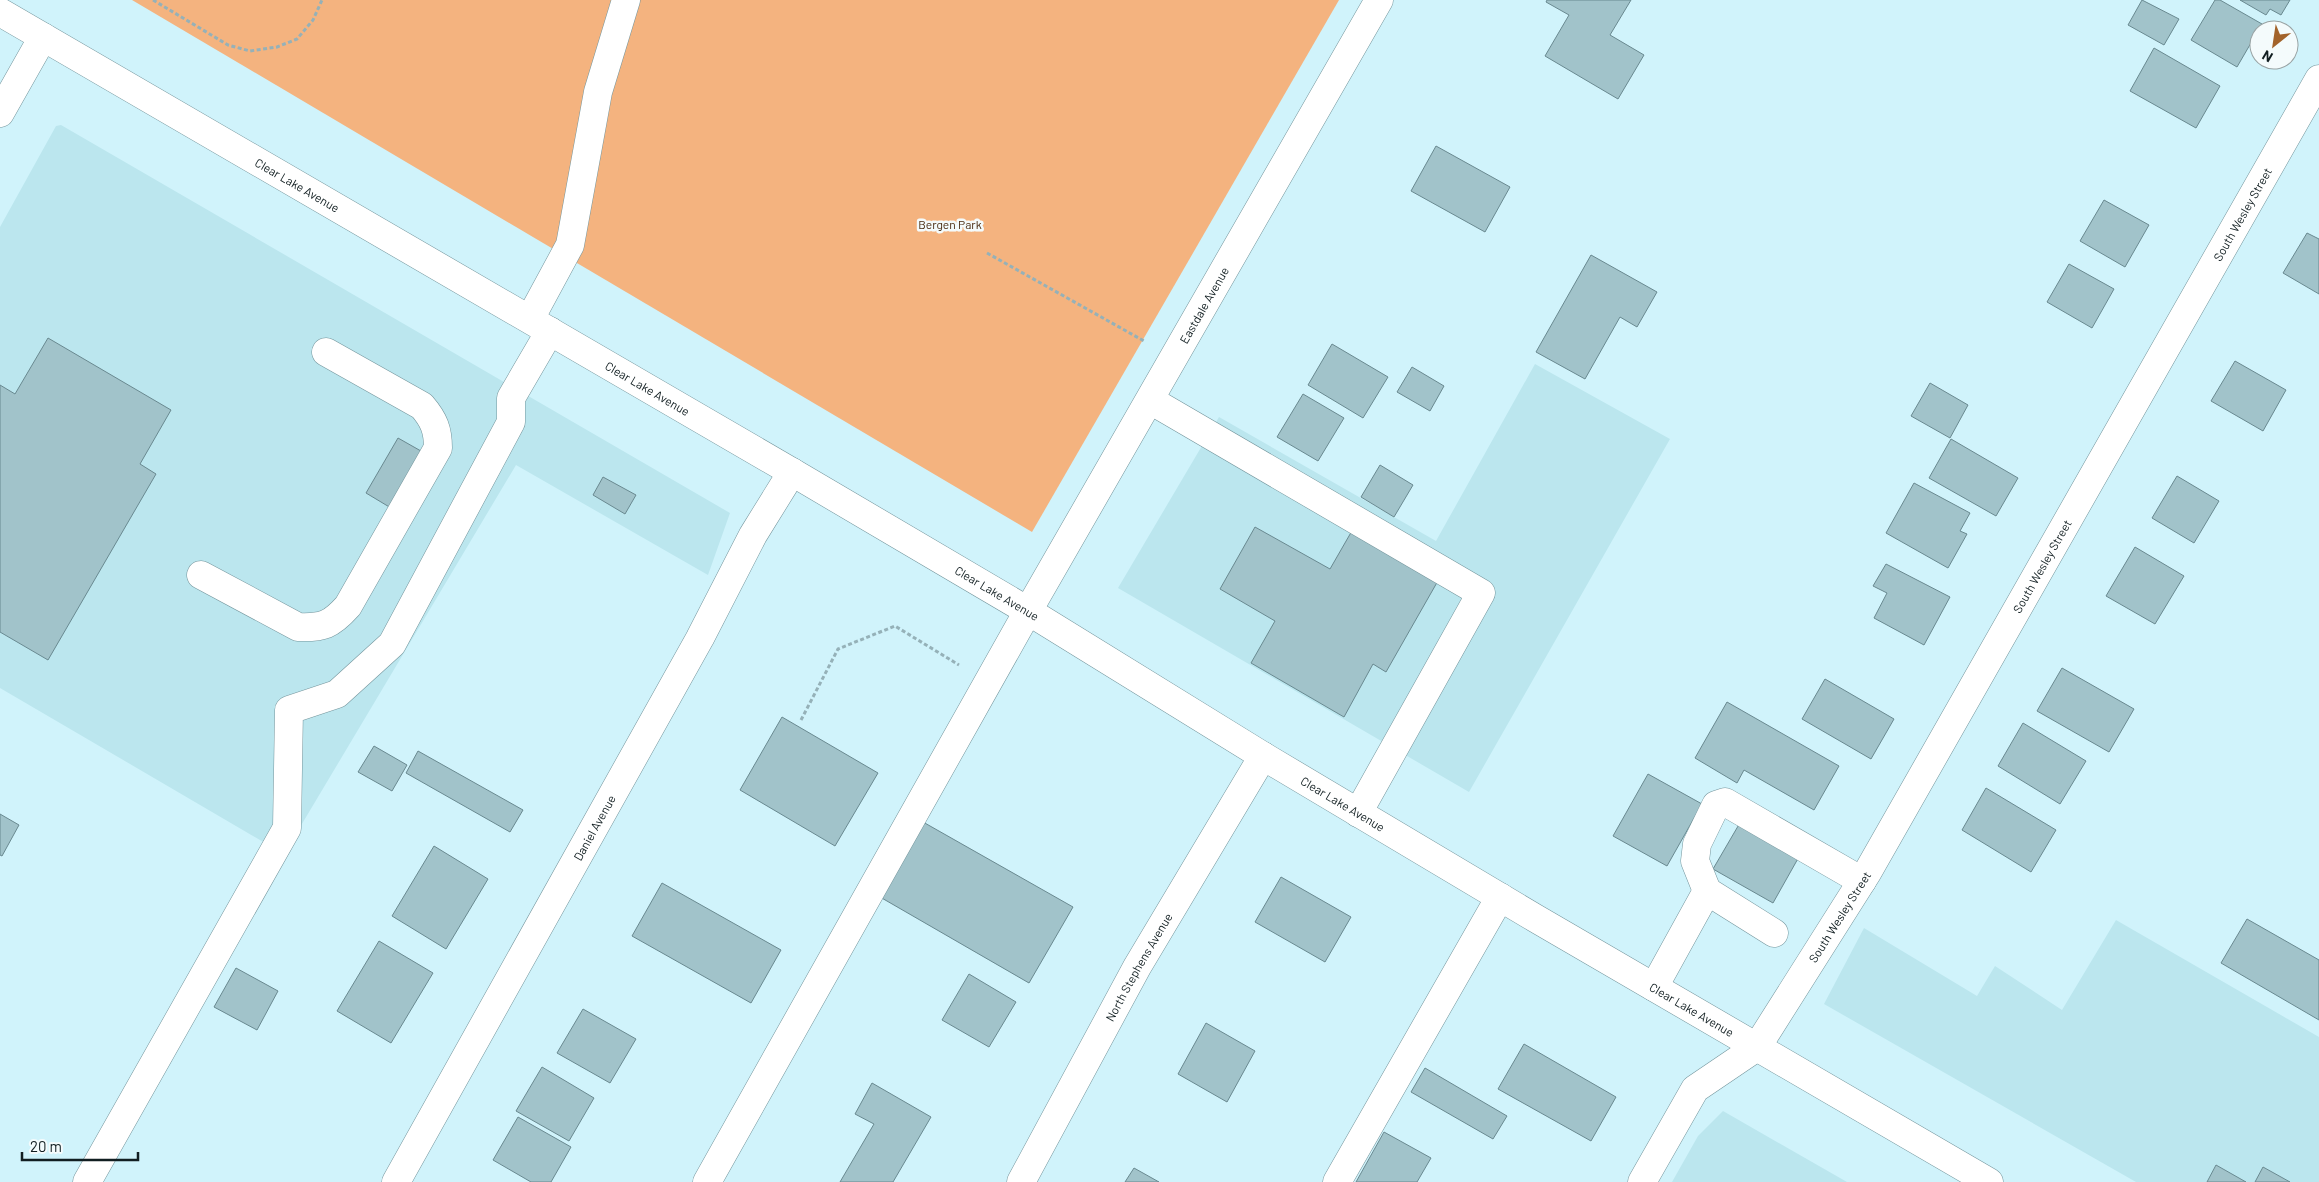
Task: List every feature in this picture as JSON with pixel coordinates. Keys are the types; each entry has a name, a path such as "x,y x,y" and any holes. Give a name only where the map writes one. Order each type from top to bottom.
{"street":[{"path":"87,1182 287,828 289,710 337,694 392,644 511,422 511,398 570,245 598,92 626,0"},
{"name":"Eastdale Avenue","path":"708,1182 1028,611 1379,0"},
{"name":"Clear Lake Avenue","path":"0,12 1028,611 1358,813 1978,1179"},
{"path":"0,113 43,37"},
{"name":"South Wesley Street","path":"1756,1047 1862,881 2319,79"},
{"path":"201,575 298,627 313,627 335,621 348,606 438,448 438,433 433,419 422,406 326,352"},
{"path":"1150,400 1481,593 1358,813"},
{"name":"Daniel Avenue","path":"396,1182 700,638 754,536 792,472"},
{"name":"North Stephens Avenue","path":"1021,1182 1137,968 1263,756"},
{"path":"1774,933 1707,891 1695,861 1697,844 1716,805 1725,802 1862,881"},
{"path":"1654,987 1707,891"},
{"path":"1337,1182 1500,897"},
{"path":"1642,1182 1695,1089 1756,1047"}],"path":[{"path":"153,0 228,45 250,51 277,47 297,39 313,20 322,0"},
{"path":"987,253 1174,358"},
{"path":"800,720 838,649 895,626 962,666 966,660"}],"shaded area":[{"path":"61,125 730,513 708,575 516,465 284,854 0,688 0,227 56,126"},
{"path":"1535,364 1670,439 1469,792 1118,588 1219,417 1436,541"},
{"path":"2116,920 2319,1037 2319,1182 2136,1182 1824,1004 1864,928 1977,996 1995,966 2062,1010"},
{"path":"1723,1111 1847,1182 1672,1182 1698,1136"}],"green space":[{"name":"Bergen Park","path":"132,0 1339,0 1032,532"}],"building":[{"path":"1547,0 1631,0 1610,35 1644,55 1618,99 1545,56 1569,15 1546,2"},
{"path":"2142,0 2179,19 2164,45 2128,25"},
{"path":"2215,0 2220,0 2255,20 2249,20 2249,46 2237,67 2191,40"},
{"path":"2240,0 2290,0 2281,15 2270,9 2266,15"},
{"path":"2154,48 2220,86 2196,128 2130,91"},
{"path":"1436,146 1510,187 1485,232 1411,191"},
{"path":"2104,200 2149,225 2125,267 2080,241"},
{"path":"2307,233 2319,239 2319,294 2283,273"},
{"path":"1591,255 1657,292 1637,327 1620,317 1585,379 1536,352"},
{"path":"2069,264 2114,289 2092,328 2047,302"},
{"path":"48,338 171,410 140,464 156,474 48,660 0,632 0,385 15,394"},
{"path":"1332,344 1388,377 1363,418 1308,385"},
{"path":"2235,361 2286,390 2263,431 2211,401"},
{"path":"1412,367 1444,386 1430,411 1397,392"},
{"path":"1930,383 1968,405 1950,438 1911,416"},
{"path":"1303,394 1344,418 1318,461 1277,437"},
{"path":"398,438 428,455 396,511 366,493"},
{"path":"1951,439 2018,478 1996,516 1929,478"},
{"path":"1380,465 1413,485 1394,517 1361,497"},
{"path":"2177,476 2219,501 2194,543 2152,518"},
{"path":"603,477 636,495 625,514 593,495"},
{"path":"1914,483 1970,513 1960,531 1967,534 1948,568 1886,533"},
{"path":"1255,527 1330,569 1353,529 1439,579 1386,672 1373,664 1344,717 1251,663 1275,621 1220,589"},
{"path":"2135,547 2184,576 2155,624 2106,596"},
{"path":"1886,564 1950,597 1924,645 1874,618 1887,593 1873,586"},
{"path":"2062,668 2134,709 2109,752 2037,711"},
{"path":"1825,679 1894,719 1871,759 1802,719"},
{"path":"1727,702 1839,766 1814,810 1744,770 1737,783 1695,758"},
{"path":"782,717 878,773 835,846 740,790"},
{"path":"2023,723 2086,761 2060,804 1998,766"},
{"path":"374,746 407,765 392,791 358,772"},
{"path":"418,751 523,810 510,832 406,773"},
{"path":"1648,774 1702,804 1667,866 1613,836"},
{"path":"1986,788 2056,830 2031,872 1962,830"},
{"path":"0,814 19,825 2,856 0,855"},
{"path":"1741,821 1800,855 1773,903 1713,869"},
{"path":"923,822 1073,907 1029,983 880,897"},
{"path":"434,846 488,879 446,949 392,916"},
{"path":"1281,877 1351,917 1325,962 1255,922"},
{"path":"662,883 781,950 751,1003 632,936"},
{"path":"2247,919 2319,960 2319,1020 2221,963"},
{"path":"379,941 433,973 391,1043 337,1011"},
{"path":"236,968 278,991 257,1030 214,1007"},
{"path":"969,974 1016,1002 989,1047 942,1020"},
{"path":"583,1009 636,1039 610,1083 557,1053"},
{"path":"1206,1023 1255,1051 1227,1102 1178,1074"},
{"path":"1524,1044 1616,1097 1591,1141 1498,1089"},
{"path":"542,1067 594,1098 569,1141 516,1111"},
{"path":"1425,1068 1507,1116 1493,1139 1411,1092"},
{"path":"872,1083 931,1117 893,1182 840,1182 874,1124 855,1114"},
{"path":"518,1117 571,1147 551,1182 531,1182 493,1160"},
{"path":"1384,1132 1431,1158 1417,1182 1356,1182"},
{"path":"2216,1165 2246,1182 2207,1182"},
{"path":"2263,1167 2290,1182 2255,1182"},
{"path":"1134,1168 1159,1182 1125,1182"}]}
